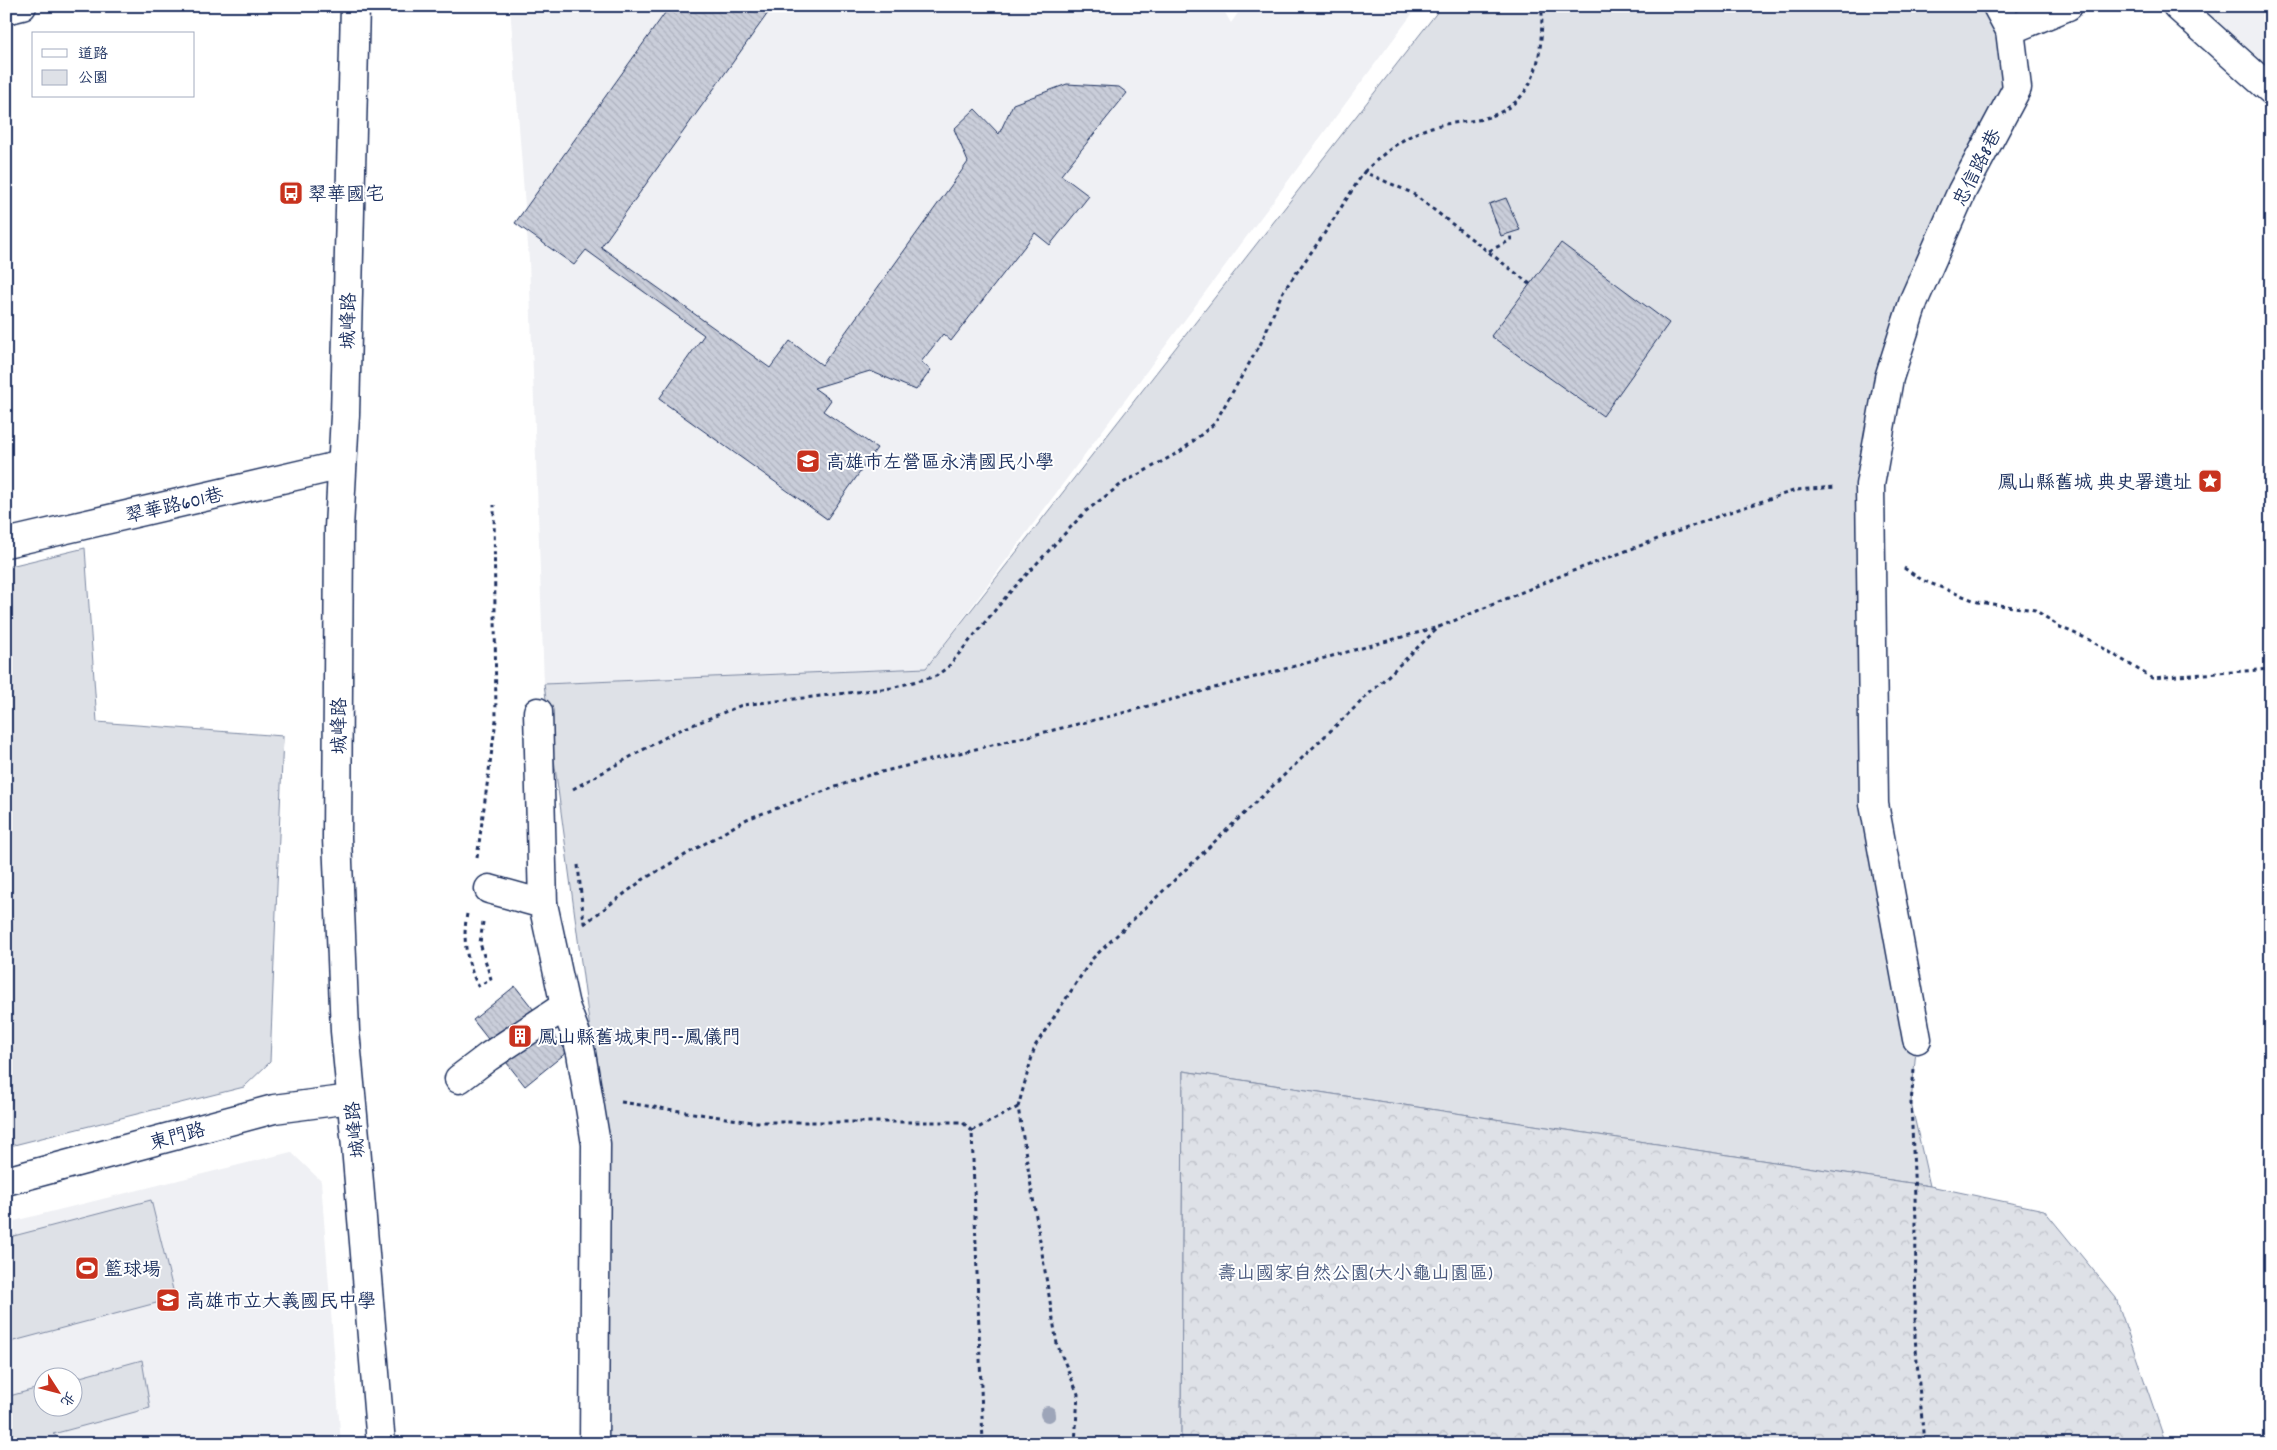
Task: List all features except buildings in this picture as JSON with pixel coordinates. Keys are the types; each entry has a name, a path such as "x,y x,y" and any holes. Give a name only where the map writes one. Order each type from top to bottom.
{"street":[{"path":"6,10 22,6"},
{"name":"城峰路","path":"355,6 345,416 339,528 337,838 344,1031 380,1444"},
{"name":"忠信路8巷","path":"1917,1039 1874,804 1870,485 1889,378 1914,300 1962,191 2017,88 2010,30 1997,6"},
{"path":"2010,30 2068,6"},
{"path":"2177,6 2271,90"},
{"name":"翠華路601巷","path":"6,543 342,465"},
{"path":"538,712 543,904 566,1006 577,1037 596,1144 594,1444"},
{"path":"482,878 543,904"},
{"path":"459,1079 566,1006"},
{"name":"東門路","path":"6,1181 274,1109 351,1099"}],"path":[{"path":"541,814 588,779 673,733 742,705 891,688 936,676 948,667 1010,592 1086,511 1123,483 1181,451 1214,424 1261,343 1282,293 1322,237 1364,172 1387,150 1405,138 1428,128 1483,118 1504,110 1524,95 1536,72 1542,42 1542,6"},
{"path":"1364,172 1412,193 1530,284"},
{"path":"1489,251 1511,240 1510,233"},
{"path":"584,924 644,879 747,819 869,775 1115,715 1439,626 1565,574 1724,514 1796,490 1870,485"},
{"path":"482,878 496,720 494,505"},
{"path":"1901,566 1922,580 1978,602 2035,610 2060,628 2090,640 2152,678 2271,669"},
{"path":"1075,1444 1078,1394 1057,1344 1018,1107 1035,1046 1092,959 1439,626"},
{"path":"467,912 465,949 469,968 478,986 491,978 480,944 484,920"},
{"path":"1917,1039 1911,1103 1916,1221 1915,1337 1924,1444"},
{"path":"589,1108 609,1100 752,1122 962,1122 972,1131 982,1444"},
{"path":"972,1131 1018,1107"}],"shaded area":[{"name":"高雄市左營區永清國民小學","path":"510,6 1221,6 1231,23 1243,6 1418,6 926,668 544,684 529,260"},
{"path":"2198,6 2271,6 2271,80"},
{"name":"高雄市立大義國民中學","path":"291,1152 321,1181 341,1444 6,1444 6,1223"}],"green space":[{"path":"1442,6 1997,6 2017,88 1962,191 1879,440 1874,804 1917,1039 1911,1103 1930,1186 1183,1071 1181,1444 603,1444 593,1052 544,684 926,668"},
{"path":"85,548 97,722 283,736 270,1062 244,1087 6,1147 6,567"},
{"name":"壽山國家自然公園(大小龜山園區)","path":"1183,1071 1930,1186 2044,1210 2116,1298 2166,1444 1181,1444"},
{"name":"籃球場","path":"151,1200 175,1298 6,1343 6,1238"},
{"path":"142,1360 150,1408 53,1434 68,1444 6,1444 6,1397 32,1390 32,1418 82,1418 82,1377"}],"place":[{"name":"翠華國宅","path":"291,193"},
{"name":"高雄市左營區永清國民小學","path":"808,461"},
{"name":"鳳山縣舊城 典史署遺址","path":"2210,481"},
{"name":"鳳山縣舊城東門--鳳儀門","path":"520,1036"},
{"name":"籃球場","path":"87,1268"},
{"name":"高雄市立大義國民中學","path":"168,1300"}]}
